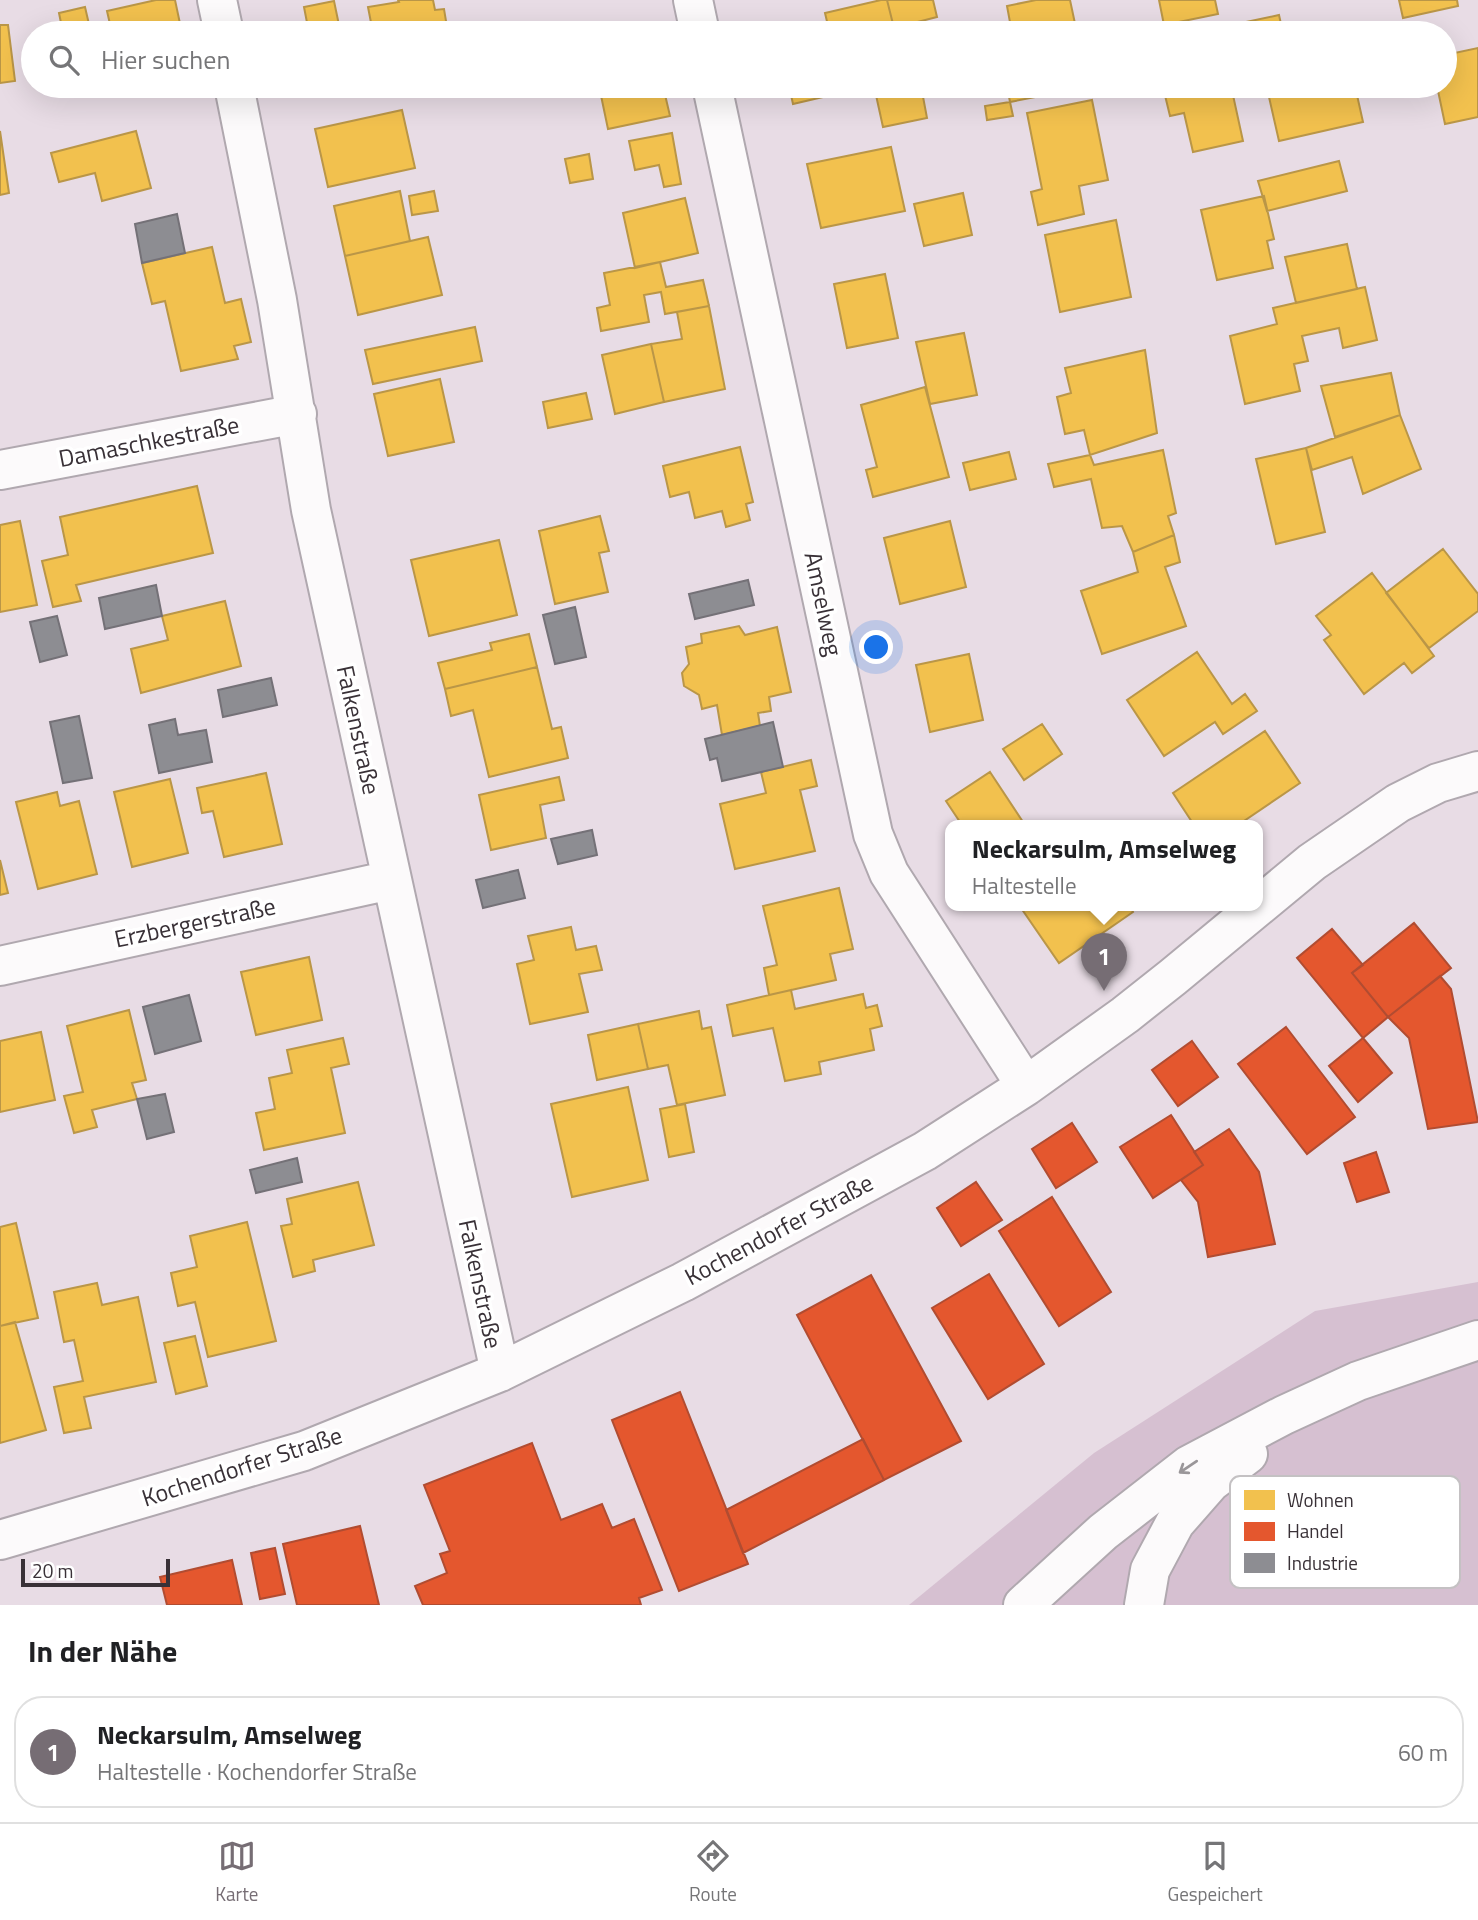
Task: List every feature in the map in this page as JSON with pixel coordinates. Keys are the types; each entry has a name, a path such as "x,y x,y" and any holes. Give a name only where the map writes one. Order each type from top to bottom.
{"main road":[{"path":"217,0 221,21"},
{"path":"693,0 697,21"},
{"name":"Falkenstraße","path":"236,98 277,300 311,510 499,1372"},
{"name":"Amselweg","path":"715,98 873,834 889,873 1026,1086"},
{"name":"Damaschkestraße","path":"0,470 297,414"},
{"name":"Kochendorfer Straße","path":"1263,903 1312,862 1398,803 1438,782 1478,771"},
{"name":"Erzbergerstraße","path":"0,966 391,880"},
{"name":"Kochendorfer Straße","path":"0,1540 304,1451 499,1372 683,1282 901,1164 1026,1086 1174,977 1253,911"},
{"path":"1023,1605 1103,1532 1189,1465 1284,1415 1358,1381 1478,1340"},
{"path":"1144,1605 1150,1570 1175,1524 1211,1482 1288,1424 1358,1381"}],"shaded area":[{"path":"1478,1282 1478,1605 909,1605 1094,1453 1315,1311"}],"building: Wohnen":[{"path":"156,0 175,0 179,21 109,21 107,11"},
{"path":"398,0 433,0 435,10 444,9 446,21 371,21 368,7 399,2"},
{"path":"887,0 892,21 827,21 825,13"},
{"path":"887,0 933,0 937,17 921,21 892,21"},
{"path":"1036,0 1070,0 1074,21 1010,21 1007,6"},
{"path":"1159,0 1215,0 1218,14 1184,21 1163,21"},
{"path":"1399,0 1457,0 1458,6 1403,18"},
{"path":"334,1 338,21 307,21 304,7"},
{"path":"85,7 88,21 61,21 59,13"},
{"path":"1279,15 1280,21 1251,21"},
{"path":"0,25 8,25 15,81 0,83"},
{"path":"1478,48 1478,117 1445,124 1440,98 1457,98 1457,52"},
{"path":"602,98 666,98 670,116 608,129"},
{"path":"792,98 819,98 793,104"},
{"path":"877,98 923,98 927,118 883,127"},
{"path":"1009,98 1030,98 1010,102"},
{"path":"1166,98 1234,98 1243,141 1193,152 1184,113 1170,116"},
{"path":"1269,98 1358,98 1363,122 1279,141"},
{"path":"1092,100 1108,180 1079,186 1084,214 1038,225 1031,192 1042,189 1027,113"},
{"path":"1010,102 1013,116 987,120 985,106"},
{"path":"402,110 415,168 328,187 315,129"},
{"path":"0,131 9,193 0,195"},
{"path":"136,131 151,188 102,201 95,173 59,182 51,153"},
{"path":"672,133 681,184 664,187 659,165 635,170 629,141"},
{"path":"891,147 905,211 821,228 807,164"},
{"path":"589,154 593,179 570,183 565,159"},
{"path":"1339,161 1347,191 1267,211 1258,181"},
{"path":"400,191 410,241 345,256 334,206"},
{"path":"434,191 438,211 412,215 409,196"},
{"path":"963,193 972,235 924,246 914,204"},
{"path":"1264,196 1274,239 1267,241 1273,268 1217,280 1201,210"},
{"path":"685,198 698,253 635,268 623,213"},
{"path":"1116,220 1131,297 1060,312 1045,235"},
{"path":"428,237 442,295 358,315 345,256"},
{"path":"1347,244 1357,289 1296,303 1285,257"},
{"path":"212,247 225,303 241,299 251,342 234,346 238,359 181,371 165,301 152,304 142,263"},
{"path":"660,262 666,287 703,280 709,306 665,314 661,292 644,295 649,322 601,331 597,308 610,305 604,273"},
{"path":"885,274 898,338 847,348 834,284"},
{"path":"1365,287 1377,340 1343,348 1339,328 1302,336 1308,361 1294,364 1300,391 1245,404 1230,336 1277,324 1273,308"},
{"path":"709,306 725,389 664,402 651,344 682,339 677,312"},
{"path":"475,327 482,361 373,384 365,350"},
{"path":"964,333 977,395 930,404 916,342"},
{"path":"651,344 664,402 615,414 602,355"},
{"path":"1145,350 1157,433 1090,455 1084,430 1065,434 1057,397 1071,393 1065,368"},
{"path":"1391,373 1400,415 1335,437 1321,386"},
{"path":"440,379 454,442 388,456 374,394"},
{"path":"925,387 949,477 873,497 866,470 877,467 861,405"},
{"path":"586,393 592,419 548,428 543,402"},
{"path":"1400,415 1421,469 1363,494 1352,457 1312,470 1306,448"},
{"path":"740,447 753,502 746,504 750,520 726,527 722,511 695,518 689,492 670,497 663,466"},
{"path":"1306,448 1325,532 1276,544 1256,459"},
{"path":"1163,450 1176,513 1168,516 1174,535 1133,552 1122,526 1102,528 1091,479 1054,487 1048,464 1090,455 1094,465"},
{"path":"1009,452 1016,479 970,490 963,463"},
{"path":"197,486 213,553 76,585 81,601 53,607 42,561 68,555 60,517"},
{"path":"600,516 609,551 599,553 608,592 555,604 539,531"},
{"path":"20,521 37,605 0,612 0,525"},
{"path":"950,521 966,587 900,604 884,538"},
{"path":"1174,535 1180,562 1165,567 1186,626 1102,654 1081,591 1138,572 1133,552"},
{"path":"499,540 517,615 429,636 411,560"},
{"path":"1443,549 1478,594 1478,611 1429,648 1386,593"},
{"path":"1372,573 1434,656 1412,673 1404,663 1364,694 1324,640 1331,635 1316,616"},
{"path":"225,601 241,666 141,693 131,649 168,640 162,616"},
{"path":"739,626 745,635 777,627 791,692 769,697 771,711 758,713 760,726 722,735 717,705 702,709 699,695 684,686 682,673 689,664 686,647 702,643 701,634"},
{"path":"529,634 537,667 445,689 438,663 492,650 490,643"},
{"path":"1197,652 1232,704 1245,694 1257,711 1223,734 1215,722 1164,756 1127,700"},
{"path":"969,654 983,720 930,732 916,665"},
{"path":"537,667 552,729 561,727 568,758 489,777 473,710 451,716 445,689"},
{"path":"1042,724 1062,754 1024,780 1003,749"},
{"path":"1265,731 1300,783 1245,820 1191,820 1173,793"},
{"path":"811,760 817,786 800,790 815,851 735,869 720,804 766,793 761,772"},
{"path":"990,772 1022,820 959,820 946,801"},
{"path":"266,773 282,844 224,857 213,811 202,813 197,788"},
{"path":"559,777 564,800 540,805 546,838 491,850 479,795"},
{"path":"170,779 188,853 132,867 114,792"},
{"path":"57,792 60,806 79,801 97,874 38,889 16,802"},
{"path":"0,860 8,893 0,895"},
{"path":"839,888 853,949 830,954 836,980 769,995 764,968 777,965 763,906"},
{"path":"1023,911 1132,911 1133,912 1059,963"},
{"path":"571,927 576,950 596,946 602,970 579,974 588,1012 530,1024 517,964 534,960 528,936"},
{"path":"309,957 322,1020 256,1035 241,972"},
{"path":"791,990 795,1009 863,994 866,1008 877,1005 882,1026 870,1029 874,1050 819,1062 821,1074 785,1081 773,1028 733,1036 727,1005"},
{"path":"129,1010 146,1080 132,1083 137,1099 92,1110 97,1127 74,1133 64,1096 83,1092 67,1026"},
{"path":"699,1011 702,1029 711,1027 725,1095 677,1105 668,1065 648,1069 638,1024"},
{"path":"638,1024 648,1069 597,1080 588,1035"},
{"path":"41,1032 55,1100 0,1112 0,1041"},
{"path":"343,1038 349,1064 331,1068 345,1133 264,1150 256,1113 275,1109 269,1078 292,1073 287,1050"},
{"path":"628,1087 648,1180 572,1197 551,1104"},
{"path":"685,1104 694,1152 669,1157 660,1109"},
{"path":"358,1182 374,1245 313,1260 315,1271 293,1277 281,1226 292,1224 287,1199"},
{"path":"247,1222 276,1341 208,1357 195,1302 178,1306 171,1273 197,1267 190,1236"},
{"path":"16,1223 38,1318 0,1326 0,1227"},
{"path":"97,1283 102,1305 138,1297 156,1382 84,1397 91,1428 64,1433 54,1387 83,1381 74,1340 64,1342 54,1292"},
{"path":"15,1322 46,1430 0,1443 0,1326"},
{"path":"195,1336 207,1386 176,1394 164,1343"}],"building: Handel":[{"path":"1414,923 1451,968 1388,1017 1352,973"},
{"path":"1332,929 1363,965 1352,973 1388,1017 1363,1038 1297,958"},
{"path":"1440,976 1451,989 1478,1122 1428,1129 1409,1038 1388,1017"},
{"path":"1286,1027 1355,1117 1307,1154 1238,1064"},
{"path":"1363,1038 1392,1073 1358,1102 1329,1066"},
{"path":"1192,1041 1218,1077 1178,1106 1152,1070"},
{"path":"1171,1115 1203,1165 1153,1198 1120,1147"},
{"path":"1072,1123 1097,1162 1056,1188 1032,1149"},
{"path":"1229,1129 1259,1172 1275,1244 1208,1257 1198,1202 1181,1180 1203,1165 1194,1152"},
{"path":"1376,1152 1389,1192 1357,1202 1344,1163"},
{"path":"976,1182 1002,1220 961,1246 937,1208"},
{"path":"1052,1197 1111,1292 1059,1326 999,1231"},
{"path":"989,1274 1044,1364 988,1399 932,1308"},
{"path":"871,1275 961,1441 884,1480 797,1315"},
{"path":"680,1392 748,1564 679,1591 612,1420"},
{"path":"863,1439 884,1480 743,1553 726,1510"},
{"path":"532,1443 561,1520 602,1504 612,1528 634,1519 662,1590 639,1598 641,1605 423,1605 415,1586 447,1573 440,1554 450,1551 424,1485"},
{"path":"360,1526 379,1605 297,1605 283,1544"},
{"path":"275,1548 285,1594 260,1599 251,1553"},
{"path":"232,1560 242,1605 167,1605 160,1577"}],"building: Industrie":[{"path":"177,214 185,253 142,263 135,224"},
{"path":"748,580 754,605 695,619 689,594"},
{"path":"156,585 162,616 105,629 99,598"},
{"path":"575,607 586,657 555,664 543,615"},
{"path":"57,616 67,655 40,662 30,622"},
{"path":"271,678 277,705 223,717 218,690"},
{"path":"79,716 92,778 63,783 50,722"},
{"path":"175,719 178,735 206,730 212,762 159,773 149,725"},
{"path":"773,722 783,767 722,781 717,758 710,760 705,739"},
{"path":"592,830 597,855 558,864 551,839"},
{"path":"518,870 525,898 483,908 476,880"},
{"path":"189,995 201,1041 155,1054 143,1007"},
{"path":"165,1094 174,1132 147,1139 137,1099"},
{"path":"297,1158 302,1182 256,1193 250,1170"}],"place":[{"name":"Neckarsulm, Amselweg","path":"1104,991"}]}
